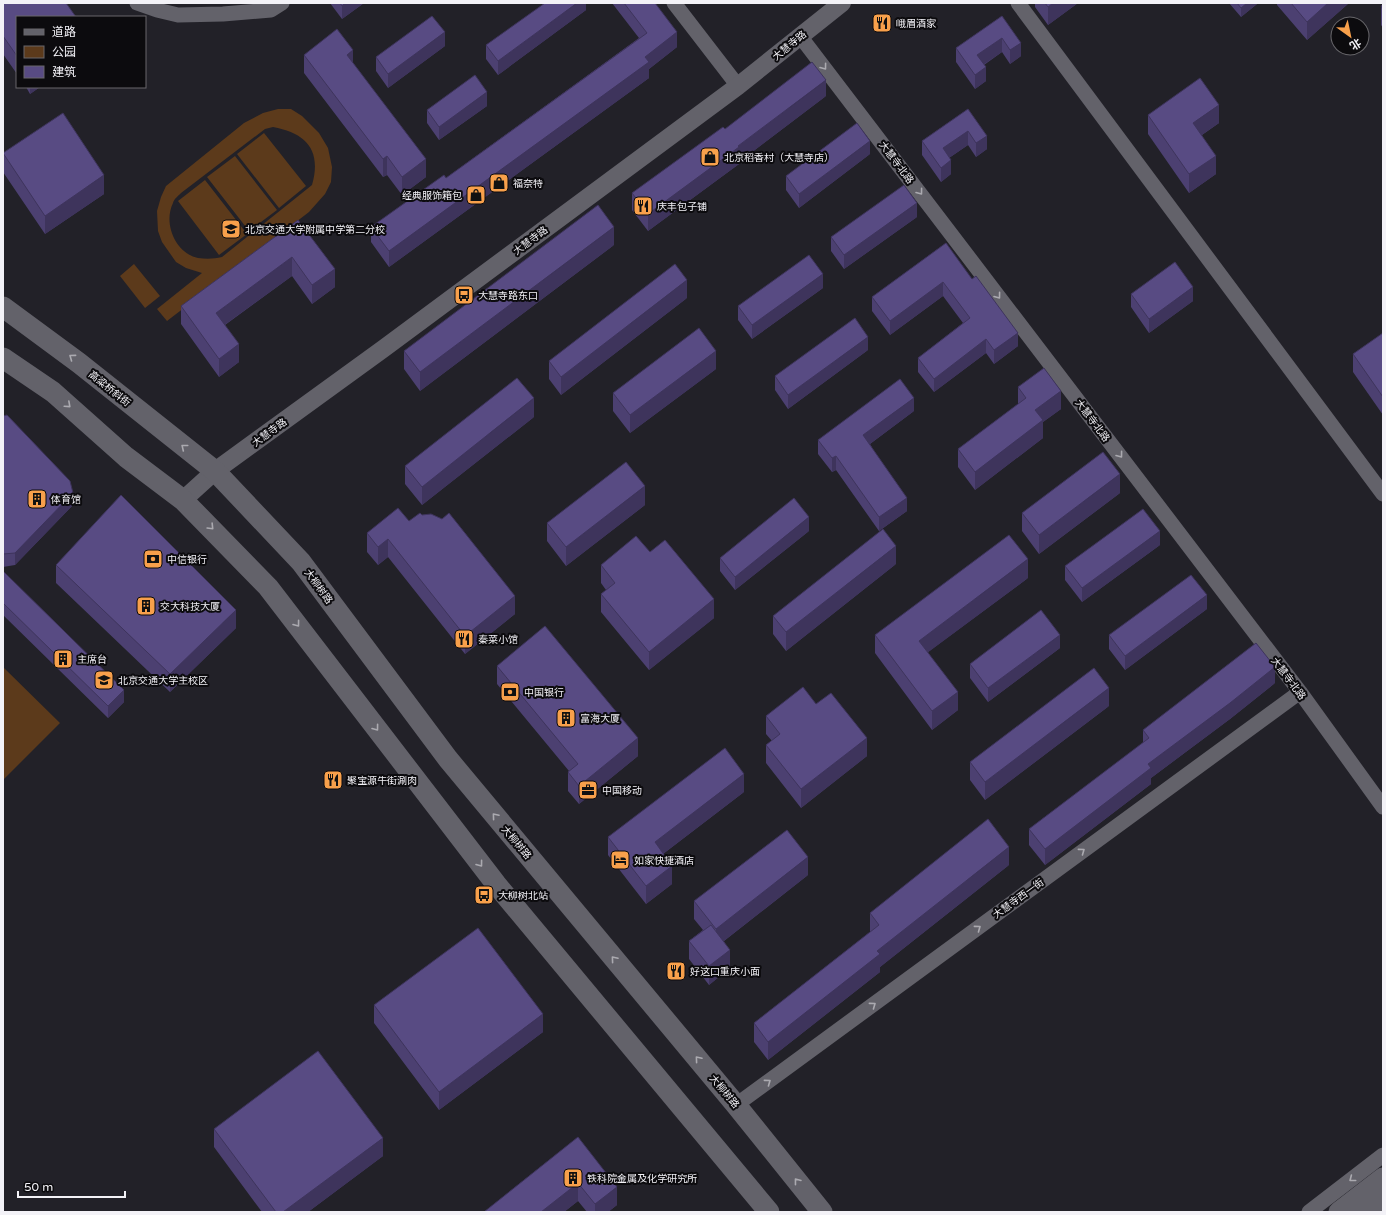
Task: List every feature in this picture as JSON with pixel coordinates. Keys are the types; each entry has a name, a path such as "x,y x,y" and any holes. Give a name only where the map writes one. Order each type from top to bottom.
{"main road":[{"name":"高粱桥斜街","path":"3,307 79,363 215,472"},
{"path":"3,358 54,392 126,457 183,500 268,587 496,884 769,1212"},
{"name":"大柳树路","path":"215,472 301,562 448,759 736,1105 822,1212"},
{"path":"1339,1212 1383,1178"},
{"path":"1365,1212 1383,1198"}],"street":[{"path":"137,3 178,15 222,14 271,10 282,3"},
{"path":"674,3 738,86"},
{"name":"大慧寺路","path":"183,500 215,472 738,86 842,3"},
{"path":"1018,3 1383,494"},
{"name":"大慧寺北路","path":"800,36 1300,692 1383,806"},
{"name":"大慧寺西一街","path":"736,1105 1300,692"},
{"path":"1309,1212 1383,1155"}],"green space":[{"path":"278,109 291,109 302,116 319,133 328,148 332,167 331,182 325,194 309,212 167,321 157,309 202,273 186,268 176,262 162,242 158,231 157,211 166,186 244,123 263,113","holes":["273,127 285,130 302,139 309,145 313,153 315,173 312,185 222,257 210,259 198,258 183,250 177,244 170,228 170,211 175,199 265,129"]},
{"path":"264,133 306,186 279,208 237,154"},
{"path":"235,156 277,210 249,231 207,177"},
{"path":"205,180 247,234 219,255 178,201"},
{"path":"134,264 160,296 145,308 120,276"},
{"path":"3,667 60,723 3,780"}],"building":[{"path":"3,3 66,3 75,16 16,16 16,55 3,36"},
{"path":"545,3 577,3 498,61 486,45"},
{"path":"624,3 655,3 677,32 645,57 649,62 389,251 371,227 444,175 446,178 647,33"},
{"path":"1045,3 1053,3 1048,7"},
{"path":"1237,3 1247,3 1241,8"},
{"path":"1291,3 1328,3 1307,22"},
{"path":"432,16 445,32 388,74 376,57"},
{"path":"1002,16 1021,43 1010,50 1002,38 977,55 986,67 975,75 956,48"},
{"path":"337,29 353,50 347,55 426,159 402,177 387,156 383,159 304,55"},
{"path":"812,62 826,80 738,146 739,147 648,214 632,193 723,127 725,129"},
{"path":"475,75 487,92 439,127 427,110"},
{"path":"1200,78 1219,105 1193,123 1216,156 1189,174 1148,115"},
{"path":"968,109 987,136 976,143 968,131 943,148 951,160 941,168 922,141"},
{"path":"63,113 104,175 45,216 3,153"},
{"path":"857,123 870,141 799,194 786,176"},
{"path":"904,185 917,203 844,255 831,237"},
{"path":"598,205 614,227 420,372 404,351"},
{"path":"298,220 335,269 312,285 292,257 216,313 239,344 219,359 181,306"},
{"path":"946,243 972,279 976,276 1018,333 994,350 986,339 934,379 918,358 970,318 943,282 890,321 872,297"},
{"path":"809,255 823,274 752,325 738,306"},
{"path":"1175,262 1193,287 1149,319 1131,294"},
{"path":"675,264 687,280 561,377 549,361"},
{"path":"855,318 868,337 788,395 775,376"},
{"path":"699,328 716,351 630,415 613,393"},
{"path":"1383,333 1383,397 1353,354"},
{"path":"1044,368 1061,391 1035,410 1043,420 975,472 958,449 1026,398 1018,387"},
{"path":"517,378 534,398 422,487 405,466"},
{"path":"900,379 914,398 863,435 907,498 879,517 836,456 832,458 818,440"},
{"name":"体育馆","path":"7,415 70,481 73,493 15,553 3,554 3,416"},
{"path":"1103,452 1120,474 1039,535 1022,513"},
{"path":"626,462 645,486 566,547 547,523"},
{"name":"交大科技大厦","path":"121,495 236,610 170,674 56,565"},
{"path":"794,498 809,517 735,577 720,558"},
{"path":"398,508 409,521 420,513 422,515 431,514 442,519 449,513 515,596 465,636 388,539 378,547 367,533"},
{"path":"1143,509 1160,531 1082,588 1065,566"},
{"path":"883,529 896,546 786,632 773,616"},
{"path":"1009,535 1028,559 919,641 958,692 932,711 875,635"},
{"path":"636,536 650,552 665,540 714,599 649,652 601,594 615,583 601,565"},
{"name":"主席台","path":"3,571 124,690 108,706 3,603"},
{"path":"1191,575 1207,595 1125,656 1109,635"},
{"path":"1041,610 1060,635 988,688 970,664"},
{"name":"富海大厦","path":"545,626 638,738 579,786 568,772 578,764 497,666"},
{"path":"1256,643 1275,667 1230,703 1148,764 1151,768 1045,849 1029,829 1149,738 1143,730"},
{"path":"1094,668 1109,688 985,782 970,762"},
{"path":"803,687 816,704 831,693 867,738 801,789 766,745 780,734 766,716"},
{"path":"725,748 744,774 655,842 672,866 646,886 608,837"},
{"path":"988,819 1009,847 877,951 880,954 768,1042 754,1023 879,925 870,913"},
{"path":"787,830 808,857 716,929 694,901"},
{"path":"711,925 730,950 709,966 689,941"},
{"path":"478,928 543,1014 439,1092 374,1005"},
{"path":"318,1051 383,1138 283,1212 276,1212 214,1129"},
{"path":"578,1137 617,1187 595,1204 578,1183 541,1212 484,1212"}],"place":[{"name":"峨眉酒家","path":"882,23"},
{"name":"北京稻香村（大慧寺店）","path":"710,157"},
{"name":"福奈特","path":"499,183"},
{"name":"经典服饰箱包","path":"476,195"},
{"name":"庆丰包子铺","path":"643,206"},
{"name":"北京交通大学附属中学第二分校","path":"231,229"},
{"name":"大慧寺路东口","path":"464,295"},
{"name":"体育馆","path":"37,499"},
{"name":"中信银行","path":"153,559"},
{"name":"交大科技大厦","path":"146,606"},
{"name":"秦菜小馆","path":"464,639"},
{"name":"主席台","path":"63,659"},
{"name":"北京交通大学主校区","path":"104,680"},
{"name":"中国银行","path":"510,692"},
{"name":"富海大厦","path":"566,718"},
{"name":"聚宝源牛街涮肉","path":"333,780"},
{"name":"中国移动","path":"588,790"},
{"name":"如家快捷酒店","path":"620,860"},
{"name":"大柳树北站","path":"484,895"},
{"name":"好这口重庆小面","path":"676,971"},
{"name":"铁科院金属及化学研究所","path":"573,1178"}]}
